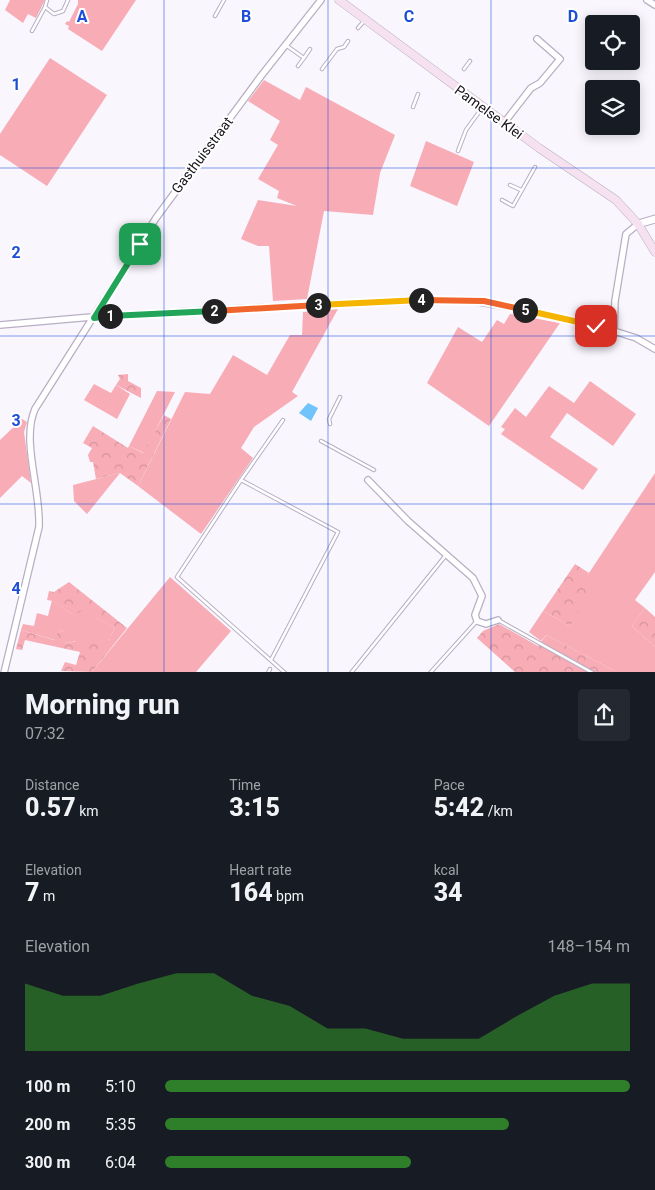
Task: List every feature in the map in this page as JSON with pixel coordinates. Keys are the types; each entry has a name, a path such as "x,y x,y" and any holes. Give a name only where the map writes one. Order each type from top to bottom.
{"main road":[{"name":"Pamelse Klei","path":"339,0 544,155 616,200 638,224 655,252"}],"street":[{"name":"Gasthuisstraat","path":"4,672 39,527 40,508 30,447 30,423 35,409 156,218 321,0"},
{"path":"647,0 655,5"},
{"path":"537,39 566,63"},
{"path":"504,123 531,88 540,83 560,59"},
{"path":"614,331 615,301 626,234 638,224 655,219"},
{"path":"0,325 346,304 467,300 533,311 614,331 636,338 655,349"},
{"path":"368,480 408,521 473,578 479,586 482,596 475,615 478,621 486,624 498,620"}],"lane":[{"path":"32,31 47,0"},
{"path":"45,7 51,12 59,13 68,0"},
{"path":"215,16 224,0"},
{"path":"358,28 364,20"},
{"path":"322,69 337,49 344,47 348,41"},
{"path":"286,45 304,58"},
{"path":"298,66 310,49"},
{"path":"464,69 470,61"},
{"path":"413,107 418,94"},
{"path":"458,151 466,130 482,107"},
{"path":"502,200 513,206 535,167"},
{"path":"510,185 521,190"},
{"path":"330,424 329,419 340,397"},
{"path":"283,420 177,577 285,672"},
{"path":"320,441 374,470"},
{"path":"241,480 338,532 271,660"},
{"path":"351,672 446,554"},
{"path":"498,620 593,672"},
{"path":"430,672 478,621"}],"green space":[{"path":"10,0 45,0 36,18 28,14 23,23 5,10"},
{"path":"78,0 136,0 102,51 68,29 69,26 65,24 67,21 69,22 78,4"},
{"path":"50,58 107,95 47,186 0,155 0,134"},
{"path":"264,80 300,100 306,87 395,135 380,173 373,215 324,211 307,299 273,301 269,246 258,246 241,239 258,200 297,206 277,198 279,191 258,179 278,145 270,140 280,121 248,101"},
{"path":"426,141 474,162 457,206 410,186"},
{"path":"338,309 292,392 298,396 254,427 241,448 253,458 201,534 138,486 185,392 210,394 233,355 267,375 290,335 302,335 303,312"},
{"path":"510,314 560,323 489,426 427,383 458,327 482,342 497,320 504,324"},
{"path":"128,374 128,381 141,388 141,398 116,385 120,379 118,375"},
{"path":"590,381 636,414 613,446 567,413 550,437 598,469 583,490 501,434 505,429 501,427 515,408 526,417 549,386 574,403"},
{"path":"94,384 111,393 116,385 130,394 117,419 84,400"},
{"path":"157,391 175,392 144,453 129,446"},
{"path":"164,415 171,419 138,486 120,473 96,479 93,462 90,462 88,455 92,448 83,443 93,426 128,448 129,446 143,453"},
{"path":"22,419 27,422 24,432 31,483 22,476 0,498 0,440"},
{"path":"120,473 87,514 74,501 73,485"},
{"path":"655,473 655,572 635,600 645,608 632,626 655,647 655,672 617,672 546,635 541,641 529,632 543,611 570,626 589,573"},
{"path":"575,564 589,573 587,581 591,591 570,626 543,611"},
{"path":"170,577 231,631 196,672 92,672"},
{"path":"69,582 127,628 92,672 61,671 65,662 76,665 80,652 25,640 22,650 16,649 21,630 54,640 59,630 65,632 65,642 68,643 97,636 108,641 115,628 82,610 72,614 53,601 47,600 49,591 54,592"},
{"path":"52,600 72,614 81,609 115,628 108,641 75,641 68,643 65,642 65,632 59,630 55,640 21,630 23,624 34,626 37,613 48,616"},
{"path":"645,608 655,617 655,647 632,626"},
{"path":"499,624 538,646 546,635 617,672 515,672 477,638 483,631"}],"water":[{"path":"308,403 318,408 311,421 299,413"}],"route":[{"path":"140,244 94,318 103,316 420,300 467,300 484,301 596,326"}]}
